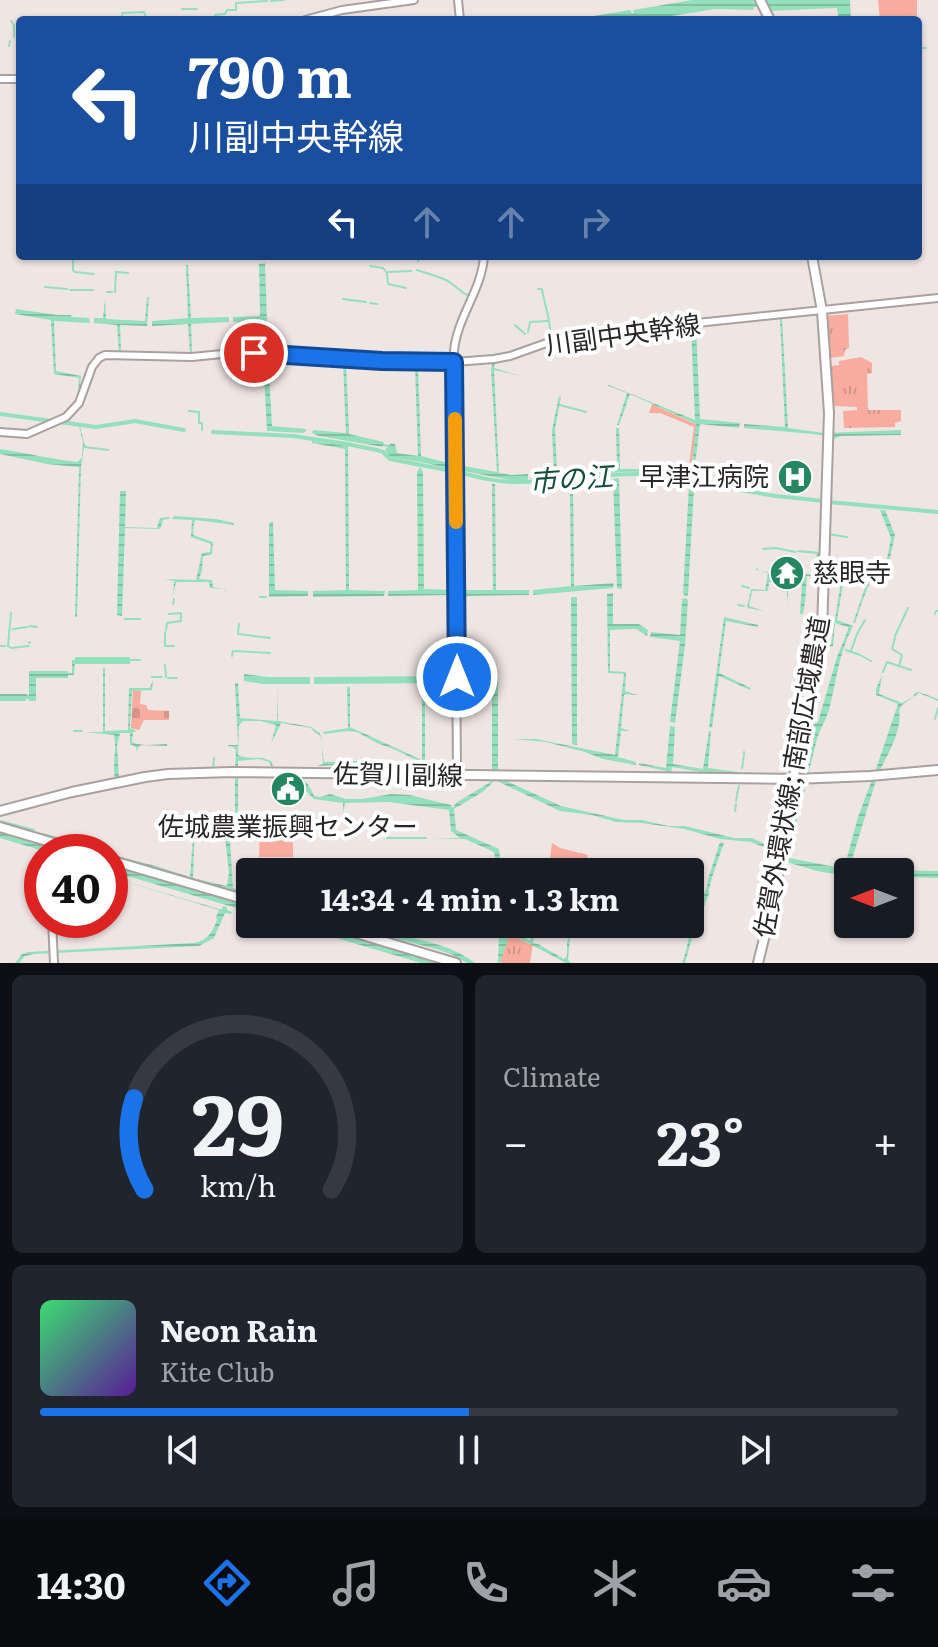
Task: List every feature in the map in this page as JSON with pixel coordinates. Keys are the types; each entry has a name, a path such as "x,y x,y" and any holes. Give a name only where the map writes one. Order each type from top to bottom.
{"main road":[{"name":"佐賀外環状線; 南部広域農道","path":"758,963 801,779 806,704 822,631 829,417 822,311 813,260"},
{"name":"佐賀川副線","path":"0,811 99,786 168,774 232,772 801,779 938,770"},
{"path":"0,827 24,834"},
{"path":"128,865 236,897"},
{"path":"373,938 456,963"}],"street":[{"path":"321,16 414,0"},
{"path":"457,775 455,339 477,288 484,260"},
{"name":"川副中央幹線","path":"0,432 27,434 70,414 79,403 92,367 105,355 192,357 254,353 454,362 494,359 582,335 938,298"}],"green space":[{"path":"878,0 917,0 917,16 880,16"},
{"path":"848,314 849,348 844,356 830,358 824,316"},
{"path":"861,357 872,363 872,373 867,374 868,410 901,410 901,421 895,423 895,427 844,428 843,411 857,410 857,407 834,406 830,366"},
{"path":"652,404 697,425 690,476 673,476 660,473 660,470 676,472 677,475 688,473 694,427 660,413 649,413"},
{"path":"133,691 141,691 140,704 146,705 148,710 169,711 169,720 144,720 139,730 131,728"},
{"path":"260,824 293,824 293,857 259,857"},
{"path":"552,843 588,855 587,858 550,858"},
{"path":"508,938 533,944 530,963 501,963"}],"shaded area":[{"path":"692,0 850,0 851,16 838,16 837,8 769,11 766,7 754,7 753,10 715,9 672,16 594,16 630,10 634,13 633,10"},
{"path":"265,263 268,350 262,351 261,322 233,322 233,317 260,316 259,264"},
{"path":"186,265 191,318 229,317 229,322 191,324 190,354 188,324 152,326 152,321 188,318"},
{"path":"147,297 147,326 120,325 119,352 117,325 94,323 94,318 103,318 105,299 106,319 145,321"},
{"path":"16,309 89,318 90,323 54,321 56,371 81,376 79,397 79,378 54,374 51,320 15,314"},
{"path":"780,318 788,428 824,433 901,430 901,435 841,436 831,440 824,435 744,428 744,424 785,427"},
{"path":"691,327 696,327 700,419 740,423 739,428 700,424 693,482 691,478 640,472 589,476 589,470 617,466 616,428 619,428 620,469 691,476 696,424 630,394 617,425 627,393 608,386 609,385 695,420"},
{"path":"263,357 268,357 272,426 306,429 303,433 267,431"},
{"path":"493,361 494,368 521,376 494,370 499,473 528,474 528,480 510,480 458,470 458,465 497,472"},
{"path":"343,362 346,362 349,434 384,442 383,447 312,433 313,430 346,433"},
{"path":"415,364 418,365 421,456 452,464 452,469 390,457 385,450 391,443 395,444 397,453 418,456"},
{"path":"559,396 555,429 557,472 585,471 585,476 532,480 531,474 554,473 552,430"},
{"path":"79,426 85,446 109,451 84,448 75,617 79,467 0,454 0,449 77,462 82,458 83,442"},
{"path":"312,441 348,446 349,590 385,591 384,596 313,597 313,591 346,590 345,449"},
{"path":"420,467 423,472 424,589 453,590 453,595 388,596 388,591 418,590 417,472"},
{"path":"619,478 622,589 617,588 613,479"},
{"path":"492,484 495,484 496,590 529,590 529,595 459,596 459,590 493,590"},
{"path":"570,484 573,484 574,586 614,583 613,588 533,595 533,590 571,586"},
{"path":"689,486 721,491 694,488 686,596 683,594"},
{"path":"120,491 126,491 125,527 157,528 160,518 170,517 163,520 160,529 125,528 122,616 117,615"},
{"path":"880,510 885,510 895,535 890,558 873,575 853,623 869,576 887,559 891,538"},
{"path":"174,516 234,523 194,522 193,535 213,542 212,554 203,556 199,579 212,580 213,587 225,589 228,594 224,589 210,588 209,582 176,582 173,596 174,581 164,579 196,580 202,553 210,552 211,544 191,537 192,520 172,519"},
{"path":"273,522 275,590 308,591 308,596 269,597 269,526"},
{"path":"798,550 821,554 817,571 821,578 807,576 803,614 800,614 802,583 789,583 787,604 787,583 769,582 768,591 752,591 749,606 764,611 747,608 751,589 765,590 768,573 761,571 768,572 770,580 804,581 806,574 814,575 817,554"},
{"path":"828,578 843,584 837,620 853,626 808,775 803,775 811,738 804,733 804,729 818,722 848,630 848,627 835,623 833,646 822,649 831,644 840,588"},
{"path":"613,593 613,624 639,624 648,630 647,636 636,629 610,630 610,671 626,672 625,691 638,695 624,695 621,728 630,731 621,731 618,757 636,762 636,765 546,742 514,739 536,739 615,755 624,674 608,673 607,594"},
{"path":"571,597 577,597 577,745 572,744"},
{"path":"682,599 688,600 685,645 675,723 670,722 680,641 650,637 651,632 680,635"},
{"path":"724,617 758,627 726,621 719,673 751,688 719,676 712,728 709,727"},
{"path":"75,657 130,657 141,661 130,661 130,664 75,662 74,675 68,675 68,678 36,678 36,701 0,701 0,694 29,696 29,671 72,673"},
{"path":"103,668 105,731 128,730 129,688 150,688 153,679 152,690 132,692 130,728 137,731 133,732 132,742 167,744 167,746 142,745 137,752 136,747 130,744 130,733 120,733 117,746 119,778 115,779 114,735 85,732 103,732"},
{"path":"244,674 310,677 310,684 263,684 244,681"},
{"path":"882,675 879,694 902,703 919,692 938,701 919,693 902,705 894,742 879,772 875,772 898,704 876,695"},
{"path":"453,676 454,683 314,684 314,677"},
{"path":"459,676 498,676 498,772 492,771 492,683 459,683"},
{"path":"235,683 238,683 240,718 277,721 278,688 278,721 311,727 320,736 311,728 281,723 271,744 276,725 243,721 239,725 238,755 268,760 272,762 273,769 269,762 259,759 238,761 238,769 235,768 236,750 228,745 238,745"},
{"path":"347,687 350,687 350,727 422,760 422,687 425,687 425,761 416,760 357,732 324,734 348,728"},
{"path":"670,726 675,727 673,764 703,769 711,731 708,768 738,774 672,767 671,774 666,774 666,771 639,765 666,768"},
{"path":"322,745 324,762 361,761 358,764 317,766 323,764"},
{"path":"235,776 238,776 238,818 229,822 233,888 236,892 128,859 190,877 195,824 193,878 227,886 229,873 223,820 235,815"},
{"path":"290,776 303,780 314,796 320,797 330,794 346,799 362,799 391,794 410,795 453,808 456,803 492,781 484,791 454,809 456,830 499,849 500,857 495,858 494,852 465,839 429,838 460,838 451,831 449,810 388,802 345,803 343,813 343,803 314,799 298,783 271,778"},
{"path":"502,779 561,806 624,820 685,826 734,838 752,838 776,849 780,852 779,857 773,851 751,842 560,811 495,780"},
{"path":"872,780 876,780 853,858 847,858"},
{"path":"801,782 807,782 789,858 834,867 834,874 783,861"},
{"path":"0,829 24,837 24,845 0,838"},
{"path":"720,842 724,843 704,906 708,879"},
{"path":"128,869 236,901 236,908 128,876"},
{"path":"914,870 938,871 938,878 914,877"},
{"path":"128,882 219,909 227,907 232,912 225,913 214,938 199,946 34,954 15,963 28,952 199,942 213,929 219,910"},
{"path":"336,938 362,938 447,963 421,963"},
{"path":"394,938 431,943 475,963 467,963 436,949"},
{"path":"499,938 508,938 500,963"},
{"path":"519,938 530,941 534,938 533,943 564,959 570,938 568,960 571,963"},
{"path":"689,938 692,938 685,963 682,963"}],"waterway":[{"path":"271,1 284,0"},
{"path":"215,15 236,10 236,3 267,1"},
{"path":"182,9 197,9"},
{"path":"122,16 122,13 144,12 146,16"},
{"path":"11,21 14,37"},
{"path":"9,46 10,41"},
{"path":"73,260 75,272 94,274"},
{"path":"370,266 383,268 388,284 406,288"},
{"path":"417,270 448,281 469,296"},
{"path":"388,272 411,271"},
{"path":"115,292 116,272 128,273"},
{"path":"45,287 67,289"},
{"path":"538,289 542,289 550,329"},
{"path":"70,290 93,290"},
{"path":"107,292 112,292"},
{"path":"343,299 366,302"},
{"path":"370,303 377,304"},
{"path":"528,332 530,322 547,321"},
{"path":"515,325 525,334"},
{"path":"560,405 586,412"},
{"path":"189,411 199,412 202,430"},
{"name":"市の江","path":"0,414 96,427 135,421 184,430"},
{"name":"市の江","path":"213,432 293,436 347,444 383,452 390,459 452,471"},
{"path":"384,445 388,446"},
{"name":"市の江","path":"458,472 515,482 643,474 824,501"},
{"name":"市の江","path":"829,502 938,512"},
{"path":"828,534 847,537"},
{"path":"763,549 795,552"},
{"path":"742,586 749,588"},
{"path":"260,597 266,597"},
{"path":"173,604 174,599"},
{"path":"738,605 744,606"},
{"path":"895,636 908,608"},
{"path":"935,614 938,611"},
{"path":"8,646 11,613"},
{"path":"166,630 167,623 181,621 181,613 169,614"},
{"path":"125,619 140,619"},
{"path":"851,651 865,620"},
{"path":"238,632 239,624"},
{"path":"30,626 37,627"},
{"path":"13,629 28,627"},
{"path":"165,632 165,646 174,646"},
{"path":"238,634 270,638"},
{"path":"883,672 887,662 899,666 902,655 892,649 895,638"},
{"path":"0,646 5,646"},
{"path":"8,646 29,646"},
{"path":"846,650 860,655"},
{"path":"232,656 233,651"},
{"path":"235,651 270,653"},
{"path":"862,656 871,661"},
{"path":"165,665 166,677"},
{"path":"899,666 911,670"},
{"path":"152,677 162,677"},
{"path":"168,678 177,678"},
{"path":"935,719 938,708"},
{"path":"74,731 82,731"},
{"path":"743,761 744,756"},
{"path":"213,769 214,758"},
{"path":"742,768 743,763"},
{"path":"737,794 739,786"},
{"path":"736,801 737,796"},
{"path":"735,811 736,804"},
{"path":"0,821 34,830"},
{"path":"387,838 426,838"}],"slow traffic":[{"path":"455,419 456,522"}],"place":[{"name":"早津江病院","path":"795,477"},
{"name":"慈眼寺","path":"787,573"},
{"name":"佐城農業振興センター","path":"288,789"}],"route":[{"path":"254,353 454,362 457,677"}]}
